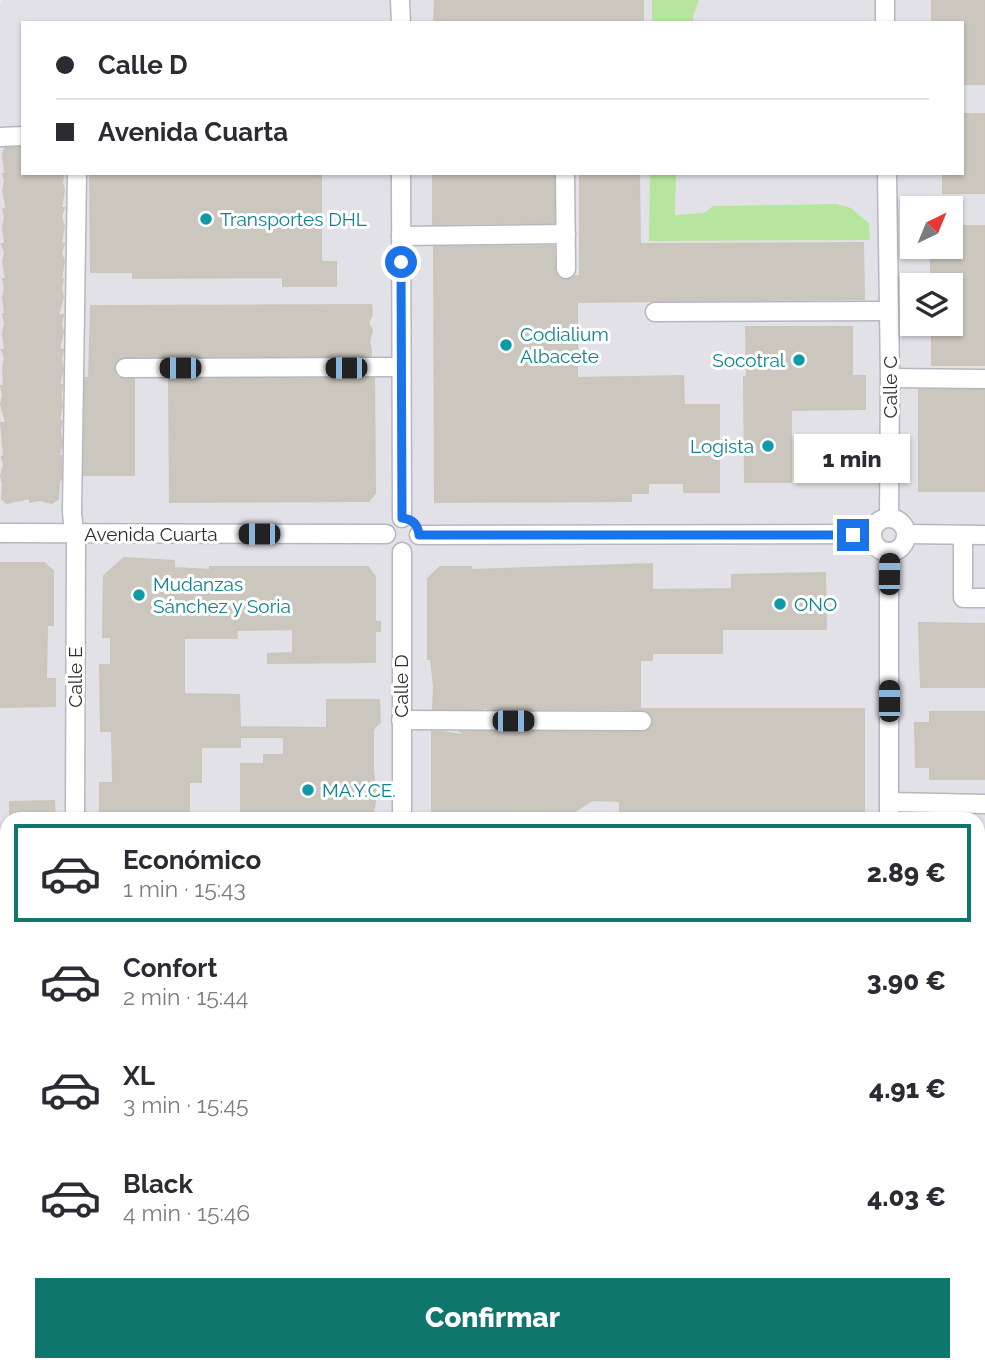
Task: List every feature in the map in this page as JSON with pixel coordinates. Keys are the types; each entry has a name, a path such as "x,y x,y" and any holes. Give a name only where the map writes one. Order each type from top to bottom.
{"street":[{"path":"400,0 401,21"},
{"path":"885,0 885,21"},
{"path":"0,137 21,136"},
{"name":"Calle E","path":"75,812 75,534 72,512 77,175"},
{"path":"401,175 402,518"},
{"path":"565,175 566,269"},
{"name":"Calle C","path":"887,175 889,517"},
{"path":"401,236 566,234"},
{"path":"655,312 889,311"},
{"path":"125,368 401,367"},
{"path":"890,378 985,379"},
{"path":"889,517 901,521 906,528 904,544 900,549 890,552 882,551 876,546 872,534 874,526 880,520 889,517"},
{"path":"402,518 414,522 419,535 418,544 413,549 402,552 390,547 386,534 394,520 402,518"},
{"name":"Avenida Cuarta","path":"0,533 386,534"},
{"path":"419,535 872,534"},
{"path":"906,534 985,535"},
{"path":"963,535 963,598 985,598"},
{"name":"Calle D","path":"402,552 402,812"},
{"path":"890,552 889,811 985,804"},
{"path":"401,720 642,721"}],"shaded area":[{"path":"2,0 985,0 985,812 0,812"}],"green space":[{"path":"652,0 699,0 693,21 652,21"},
{"path":"650,175 676,175 675,215 704,213 713,206 836,204 851,208 869,223 870,240 649,241"}],"building":[{"path":"435,0 643,0 643,21 434,21"},
{"path":"932,0 985,0 985,84 964,84 964,21 932,21"},
{"path":"964,114 985,114 985,193 943,193 943,175 964,175"},
{"path":"21,147 21,175 64,175 61,208 64,208 61,217 64,226 61,243 64,244 61,253 64,261 61,279 63,297 58,316 63,315 59,349 63,350 63,369 59,385 62,385 59,420 62,421 59,456 61,478 58,499 52,503 39,500 30,502 30,498 7,503 2,499 4,456 1,423 6,423 1,404 5,358 2,350 5,350 3,279 6,279 2,244 5,244 3,209 7,210 3,191 5,148"},
{"name":"Transportes DHL","path":"90,175 321,175 321,262 336,262 336,286 283,286 283,277 133,278 133,272 91,272"},
{"path":"433,175 554,175 554,223 433,224"},
{"path":"580,175 639,175 640,244 863,243 864,299 577,302 577,378 683,376 684,405 719,405 719,492 684,492 684,483 648,483 648,493 631,493 631,501 435,502 434,247 554,246 557,275 565,280 580,276"},
{"path":"963,226 985,226 985,365 932,365 932,336 963,336 963,273 931,273 931,259 963,259"},
{"path":"371,305 372,314 368,323 372,330 369,342 371,356 119,359 114,367 114,377 134,379 134,475 84,475 85,378 89,378 91,306"},
{"path":"746,327 852,327 852,376 865,376 865,409 791,410 791,482 745,482"},
{"path":"374,378 375,493 369,501 170,502 169,379"},
{"path":"919,390 985,390 985,491 919,491"},
{"path":"124,558 174,561 174,568 210,570 210,567 368,567 375,577 375,622 380,622 380,631 375,631 375,662 268,663 268,654 293,653 293,629 236,630 237,638 184,638 184,694 239,695 240,727 327,728 327,700 379,700 380,722 373,729 376,796 373,812 241,812 241,764 264,764 264,755 284,755 284,737 240,737 240,747 201,747 201,782 189,782 189,812 100,811 100,783 113,783 112,731 101,731 100,665 111,665 111,637 103,637 104,576"},
{"path":"0,563 44,563 53,571 53,625 47,625 46,679 55,679 55,706 0,707"},
{"path":"652,564 652,590 732,589 732,575 825,573 826,629 722,629 722,653 652,653 652,660 640,660 640,709 864,709 864,812 620,812 620,801 592,800 575,811 432,812 432,732 468,736 461,732 642,732 651,727 653,720 647,711 622,709 433,709 434,687 431,659 428,659 428,579 440,567 471,567 471,570"},
{"path":"919,623 985,624 985,687 921,687"},
{"path":"930,712 985,712 985,779 930,779 930,767 916,767 915,723 930,723"},
{"path":"54,801 55,812 10,812 10,802"}],"place":[{"name":"Transportes DHL","path":"206,219"},
{"name":"Codialium Albacete","path":"506,345"},
{"name":"Socotral","path":"799,360"},
{"name":"Logista","path":"768,446"},
{"name":"Mudanzas Sánchez y Soria","path":"139,595"},
{"name":"ONO","path":"780,604"},
{"name":"MA.Y.CE.","path":"308,790"}],"route":[{"path":"401,262 402,518 414,522 419,535 853,535"}]}
